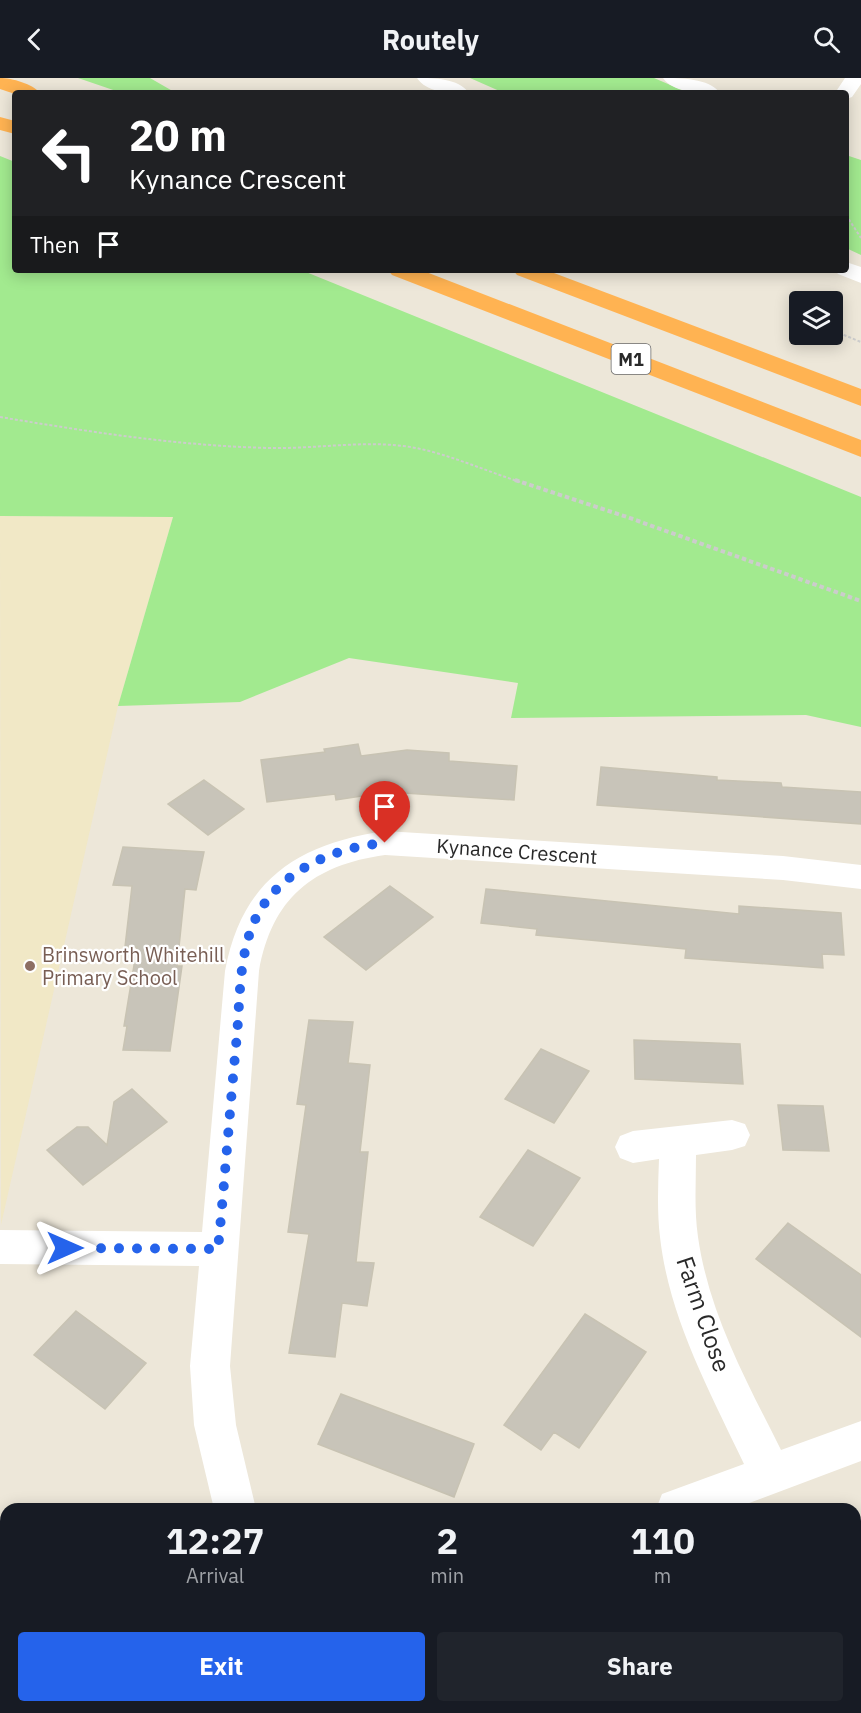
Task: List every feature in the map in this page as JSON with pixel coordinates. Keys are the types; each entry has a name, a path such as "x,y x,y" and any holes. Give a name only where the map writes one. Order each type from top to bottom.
{"highway":[{"path":"0,82 22,90"},
{"name":"M1","path":"408,273 861,449"},
{"name":"M1","path":"533,273 861,398"}],"street":[{"path":"427,78 453,90"},
{"path":"673,78 703,90"},
{"name":"Kynance Crescent","path":"234,1503 215,1425 210,1366 242,971 247,943 255,921 270,897 289,878 335,852 359,845 385,843 783,868 861,876"},
{"path":"633,1147 732,1135"},
{"name":"Farm Close","path":"677,1142 679,1238 688,1284 724,1377 771,1475"},
{"path":"0,1247 218,1249"},
{"path":"694,1503 861,1441"}],"path":[{"path":"849,219 861,238"},
{"path":"843,335 861,342"},
{"path":"0,417 102,434 272,448 378,444 417,448 638,521 861,601"}],"shaded area":[{"name":"Brinsworth Whitehill Primary School","path":"0,516 173,517 118,706 1,1225"}],"green space":[{"path":"78,78 150,78 171,90 113,90"},
{"path":"470,78 654,78 682,90 497,90"},
{"path":"0,156 12,161 12,273 308,273 861,497 861,727 806,715 511,718 518,683 349,658 240,702 118,706 173,517 0,516"},
{"path":"849,156 861,160 861,255 849,249"}],"building":[{"path":"358,744 361,756 407,750 449,753 449,761 517,766 514,800 388,792 336,800 335,794 267,802 261,760 325,752 324,749"},
{"path":"601,767 717,777 717,780 781,783 782,787 861,792 861,824 597,805"},
{"path":"204,780 244,809 208,835 168,804"},
{"path":"123,847 204,852 196,890 185,889 177,966 182,966 170,1051 123,1050 127,1026 124,1026 137,947 125,947 132,886 113,885"},
{"path":"390,886 433,917 366,970 324,937"},
{"path":"486,889 739,914 739,906 841,913 844,955 822,954 823,968 685,958 686,949 536,935 537,929 481,923"},
{"path":"309,1020 353,1022 348,1063 370,1065 360,1152 368,1152 356,1262 374,1263 367,1306 342,1303 335,1357 289,1353 309,1234 288,1232 306,1105 297,1104"},
{"path":"634,1040 740,1044 743,1084 635,1079"},
{"path":"541,1049 589,1071 554,1123 505,1099"},
{"path":"132,1089 167,1122 83,1185 47,1150 77,1127 88,1127 107,1145 114,1102"},
{"path":"778,1105 823,1106 829,1151 783,1150"},
{"path":"528,1150 580,1178 533,1246 480,1217"},
{"path":"788,1223 861,1275 861,1337 756,1259"},
{"path":"76,1311 146,1363 105,1409 34,1355"},
{"path":"585,1314 646,1352 579,1448 554,1432 541,1450 504,1425"},
{"path":"341,1394 474,1444 454,1497 318,1444"}],"place":[{"name":"Brinsworth Whitehill Primary School","path":"30,966"}],"route":[{"path":"65,1248 218,1249 242,971 247,943 255,921 270,897 289,878 312,864 335,852 359,845 385,843"}]}
